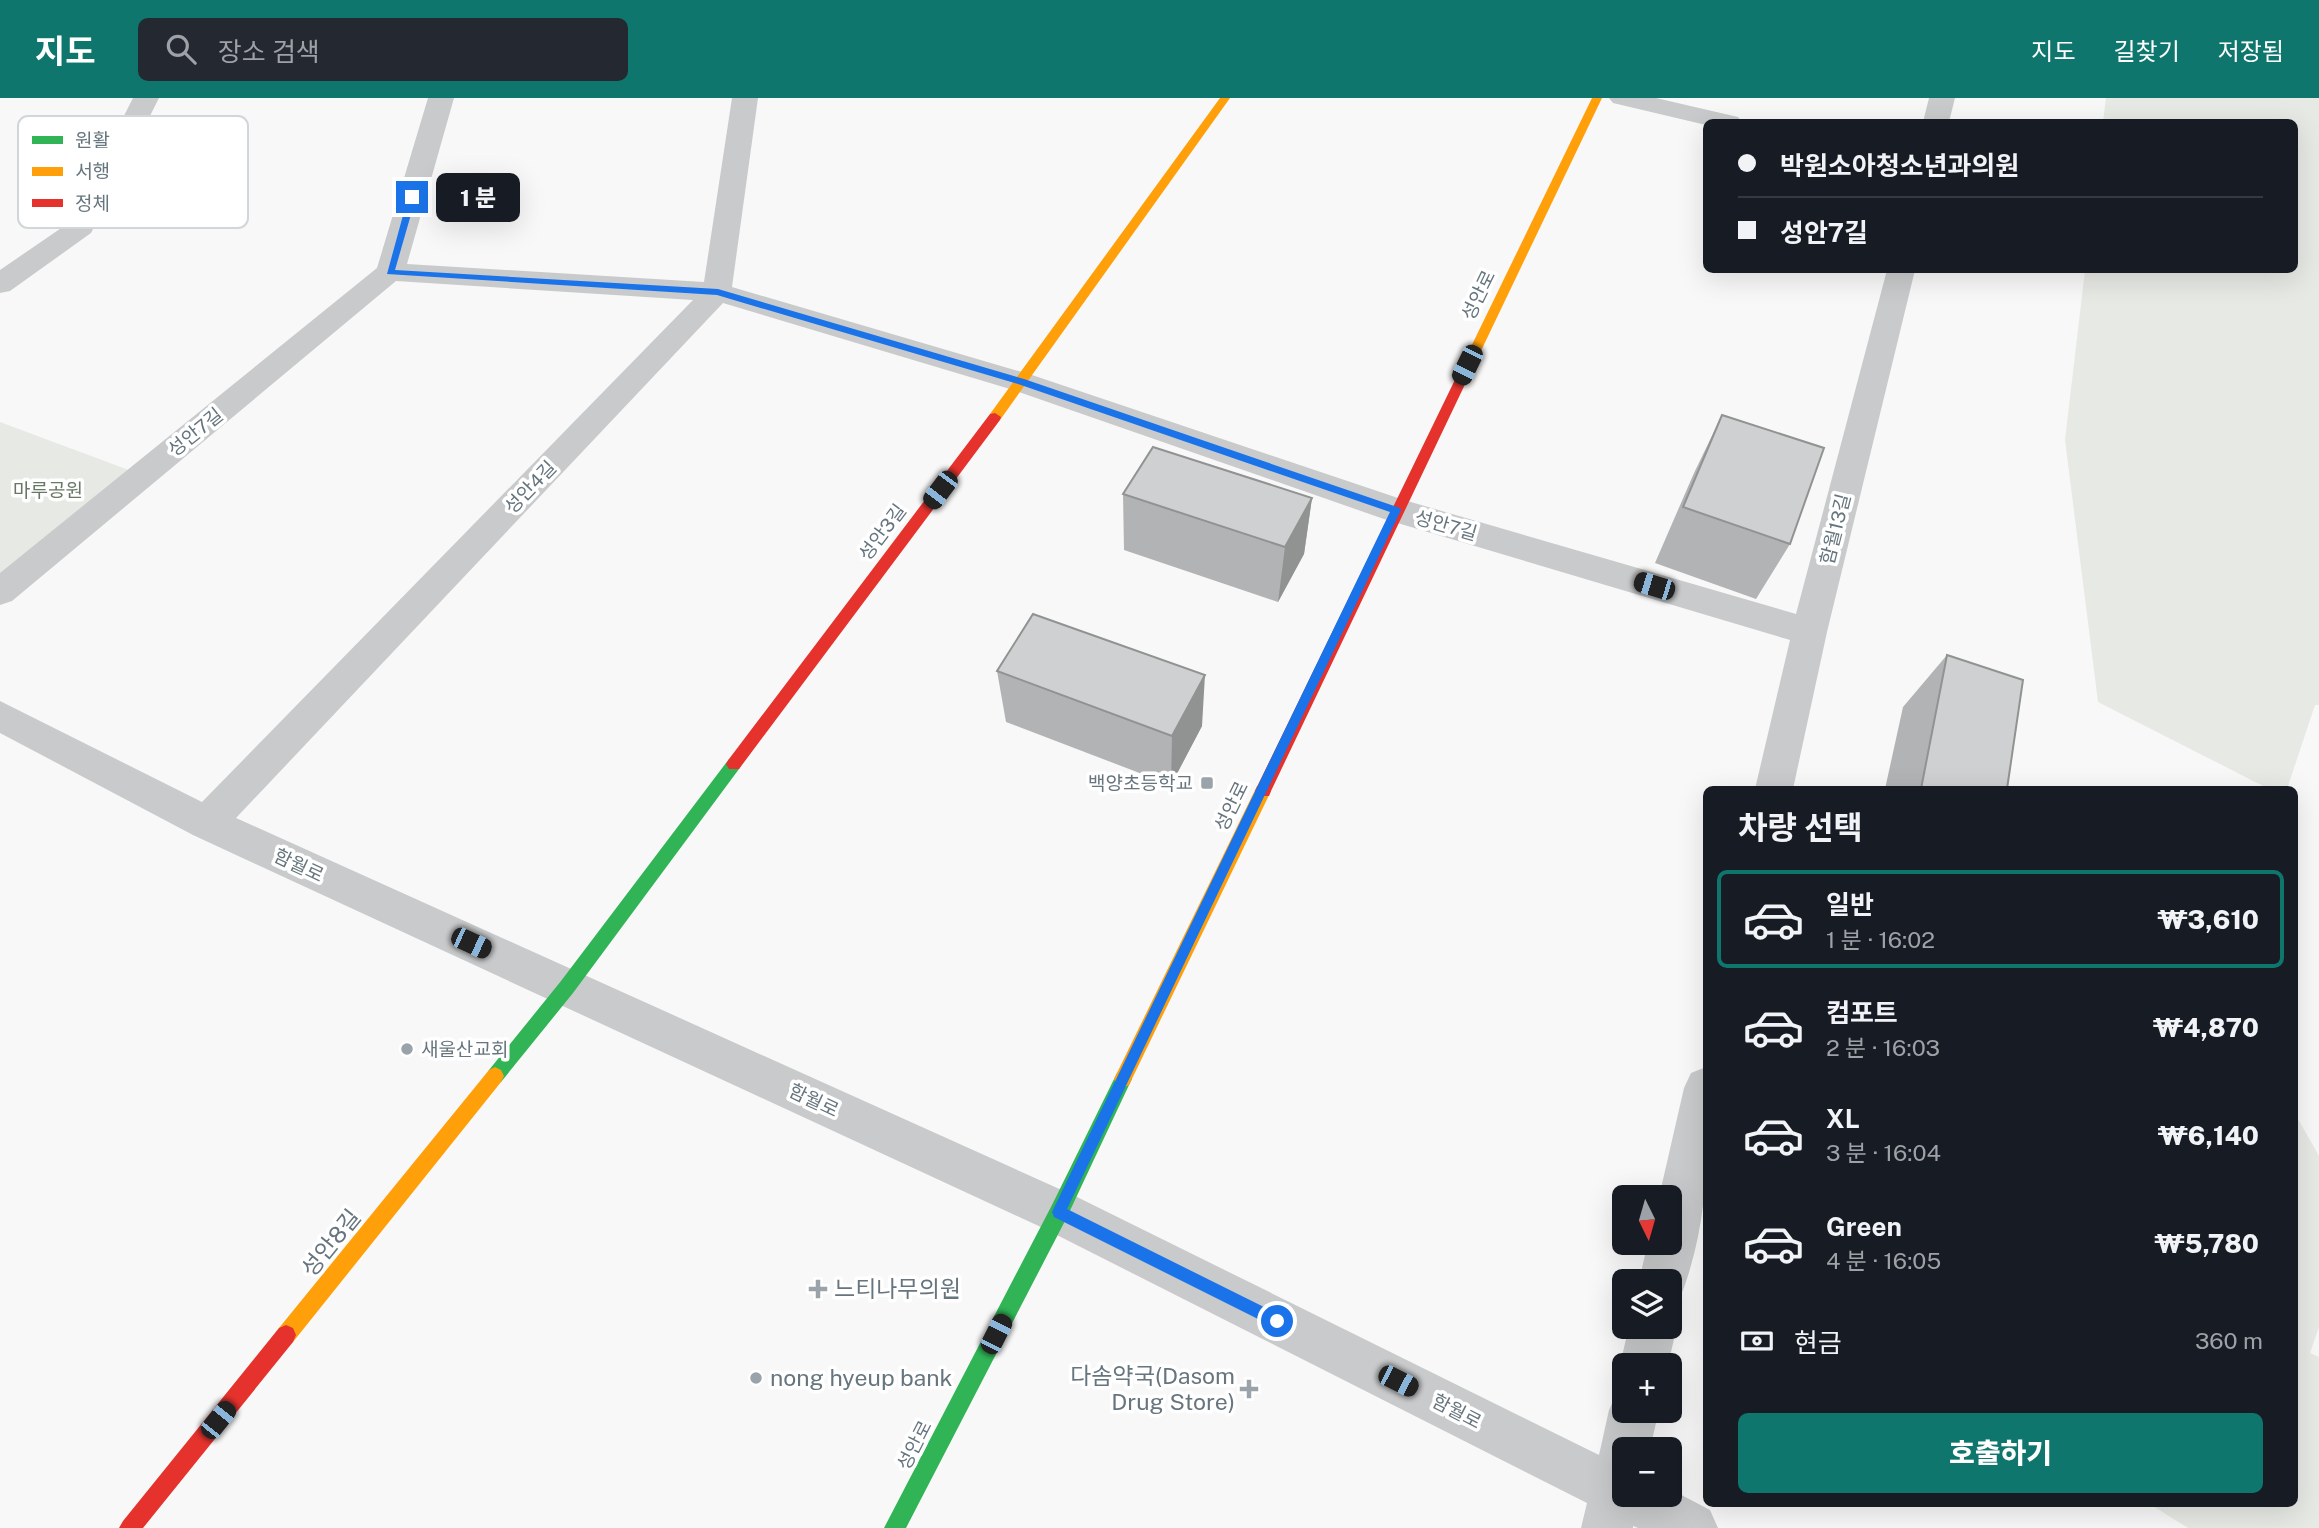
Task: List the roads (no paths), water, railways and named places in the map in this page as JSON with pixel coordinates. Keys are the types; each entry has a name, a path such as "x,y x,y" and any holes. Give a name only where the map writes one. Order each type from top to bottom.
{"street":[{"path":"137,116 146,98"},
{"path":"390,272 441,98"},
{"path":"718,292 746,98"},
{"name":"성안3길","path":"567,987 1021,382 1224,98"},
{"name":"성안로","path":"895,1528 1059,1212 1597,98"},
{"path":"1622,98 1716,119"},
{"path":"1938,119 1942,98"},
{"path":"0,284 80,228"},
{"name":"성안7길","path":"0,592 390,272 718,292 1021,382 1396,510 1809,632"},
{"name":"함월13길","path":"1775,786 1809,632 1900,273"},
{"name":"성안4길","path":"207,823 718,292"},
{"name":"함월로","path":"0,716 207,823 1059,1212 1612,1481"},
{"name":"성안8길","path":"130,1528 567,987"},
{"path":"1666,1269 1703,1101"},
{"name":"함월로","path":"1657,1507 1692,1528"}],"place":[{"name":"백양초등학교","path":"1207,783"},
{"name":"새울산교회","path":"407,1049"},
{"name":"느티나무의원","path":"818,1289"},
{"name":"nong hyeup bank","path":"756,1378"},
{"name":"다솜약국(Dasom Drug Store)","path":"1249,1389"}],"park label":[{"name":"마루공원","path":"48,490"}]}
